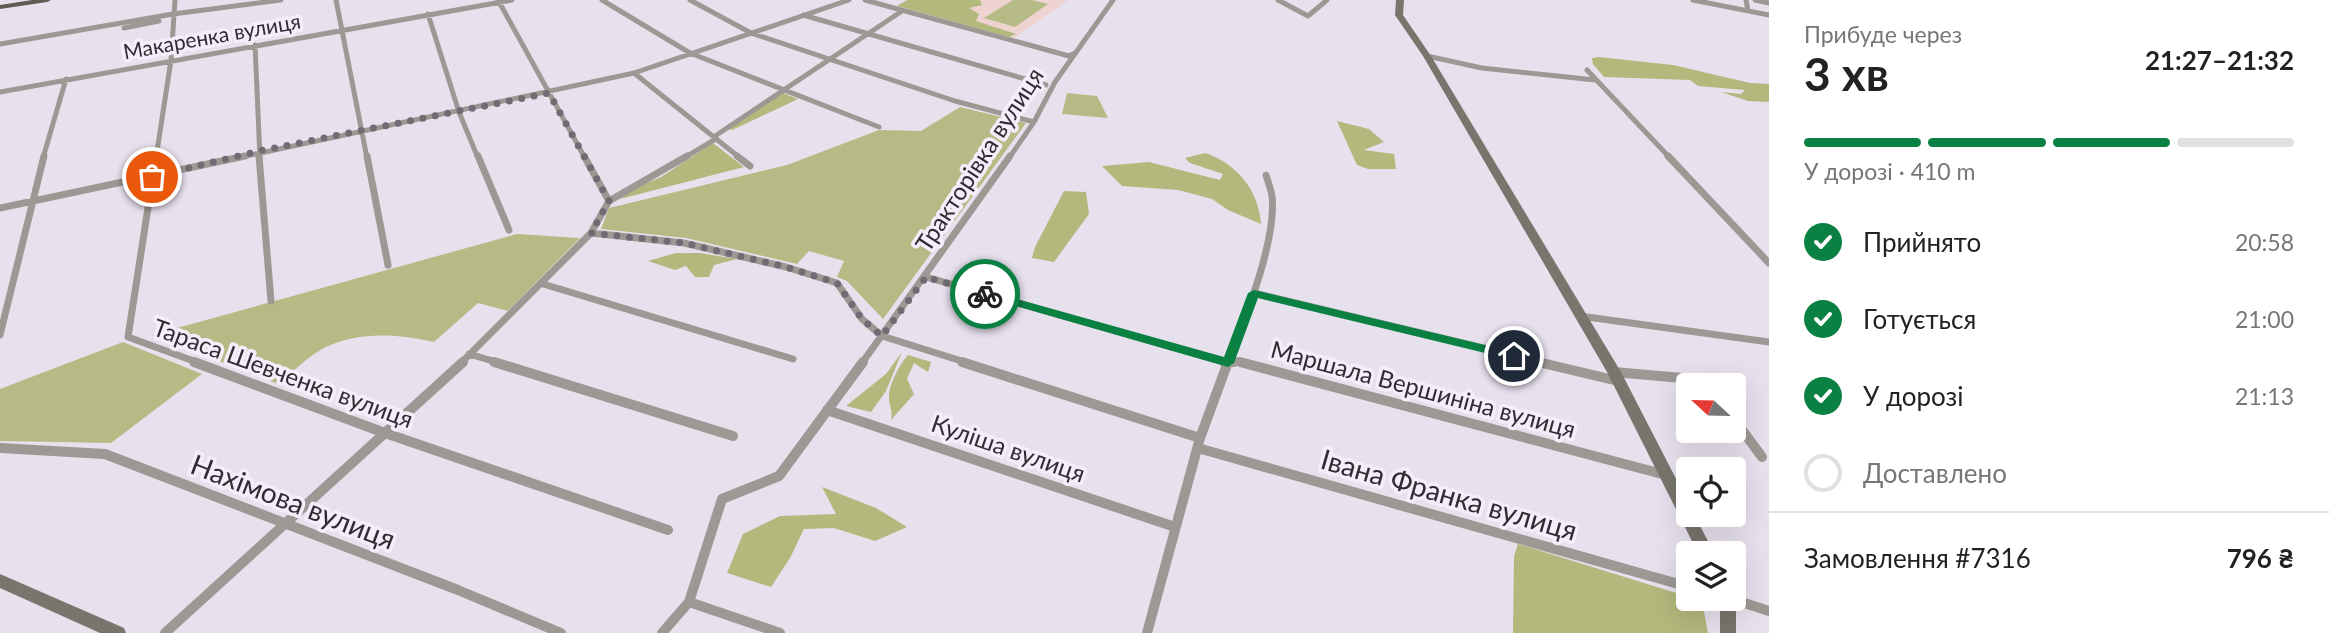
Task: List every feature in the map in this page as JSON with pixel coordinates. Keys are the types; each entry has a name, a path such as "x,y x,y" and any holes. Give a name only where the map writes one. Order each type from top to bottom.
{"main road":[{"path":"0,7 47,0"},
{"path":"1400,0 1399,15 1427,56 1616,377 1700,541"},
{"path":"0,581 118,633"},
{"path":"1728,633 1729,611"}],"street":[{"name":"Тараса Шевченка вулиця","path":"175,0 171,60 128,337 385,433 668,530"},
{"path":"0,46 142,25 173,16 281,0"},
{"path":"336,0 364,131 388,265"},
{"name":"Макаренка вулиця","path":"0,92 512,0"},
{"path":"602,0 690,53 879,127"},
{"path":"690,0 751,33 955,101 1034,122"},
{"path":"0,208 634,73 849,0"},
{"path":"865,0 1069,56 1075,53"},
{"name":"Тракторівка вулиця","path":"662,633 689,602 722,499 779,476 926,277 1034,122 1055,82 1113,0"},
{"path":"1278,0 1308,16 1327,0"},
{"path":"1693,0 1769,15"},
{"path":"1746,0 1748,11"},
{"path":"1755,0 1769,3"},
{"path":"499,1 609,201"},
{"path":"165,633 286,525 543,285 591,233 609,201 714,140 715,136 902,11"},
{"path":"428,14 459,112 509,230"},
{"path":"803,15 1046,85"},
{"path":"255,45 259,151 271,301"},
{"path":"1427,56 1509,72 1595,79"},
{"path":"1587,71 1769,263"},
{"path":"634,73 714,140 750,166"},
{"path":"0,335 31,201 66,79"},
{"path":"1147,633 1199,443 1254,293 1270,227 1272,196 1266,175"},
{"path":"591,233 684,243 786,267 837,283 862,319 882,336"},
{"name":"Маршала Вершиніна вулиця","path":"926,277 1228,363 1237,361 1371,395 1668,475"},
{"path":"543,285 793,359"},
{"path":"1254,293 1616,377 1676,379"},
{"path":"1580,316 1769,342"},
{"name":"Івана Франка вулиця","path":"882,336 1199,443 1676,583"},
{"path":"469,354 733,436"},
{"name":"Куліша вулиця","path":"827,410 1175,527"},
{"path":"1746,435 1762,457"},
{"name":"Нахімова вулиця","path":"0,448 105,454 561,633"},
{"path":"689,602 780,633"},
{"path":"1746,604 1769,611"}],"shaded area":[{"path":"910,0 1068,0 1013,39 910,12"}],"green space":[{"path":"907,0 980,0 982,5 969,8 979,14 976,21 1016,34 1009,37 897,6"},
{"path":"1013,0 1032,0 1048,4 1015,27 984,18"},
{"path":"1592,58 1673,65 1750,83 1769,84 1769,102 1748,101 1721,92 1741,94 1745,90 1698,86 1690,80 1604,77 1593,64"},
{"path":"783,93 798,99 732,130 729,129"},
{"path":"1067,93 1097,96 1108,118 1062,114"},
{"path":"960,107 1026,123 883,319 847,281 837,277 844,261 809,251 797,264 686,238 601,229 609,208 787,165 879,130 921,131"},
{"path":"1337,121 1369,129 1384,142 1364,150 1394,154 1396,169 1368,169 1357,165"},
{"path":"713,143 744,167 620,199 637,187 661,177"},
{"path":"1205,153 1227,164 1244,180 1256,200 1261,224 1228,210 1212,199 1178,190 1122,186 1102,166 1149,162 1220,180 1223,174 1190,163 1185,158"},
{"path":"1064,191 1086,192 1089,214 1054,262 1032,258 1035,247"},
{"path":"517,234 580,238 508,311 478,303 434,342 407,337 352,338 313,354 278,384 152,335"},
{"path":"676,253 700,253 737,259 714,265 709,277 695,277 686,266 675,270 648,261"},
{"path":"123,342 202,374 111,443 0,441 0,389"},
{"path":"902,352 886,391 871,412 846,406 886,374"},
{"path":"908,355 931,362 928,372 914,363 907,379 914,394 891,420 891,386"},
{"path":"822,487 876,508 907,527 875,541 834,528 804,529 790,558 771,587 727,573 743,534 780,516 836,514"},
{"path":"1518,544 1676,593 1676,611 1704,611 1708,633 1513,633 1514,556"}],"way so far":[{"path":"152,177 259,151 549,93 609,201 591,233 684,243 786,267 837,283 862,319 882,336 926,277 985,294"}],"route":[{"path":"985,294 1228,363 1254,293 1514,356"}]}
